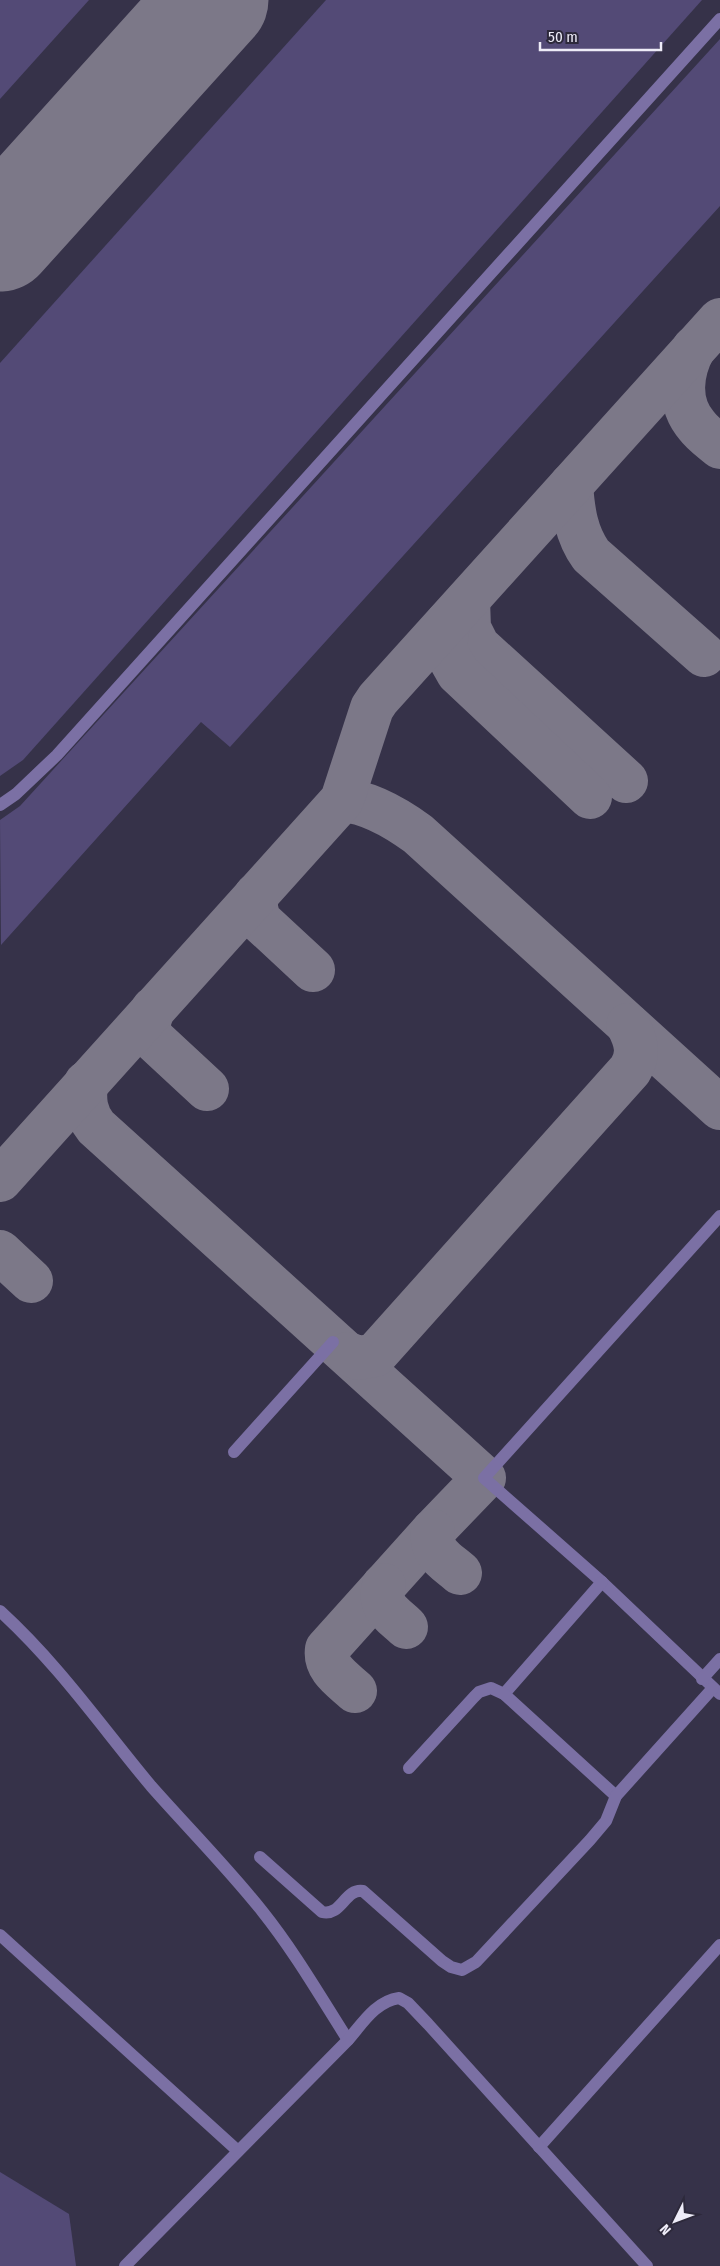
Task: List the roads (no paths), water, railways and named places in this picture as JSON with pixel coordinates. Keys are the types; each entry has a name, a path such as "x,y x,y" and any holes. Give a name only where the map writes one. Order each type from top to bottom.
{"lane":[{"path":"0,804 16,794 57,755 720,19"},
{"path":"260,1857 322,1912 327,1914 336,1911 354,1893 363,1891 442,1961 451,1967 462,1970 476,1962 590,1840 606,1821 616,1796 716,1691 602,1582 484,1478 720,1216"},
{"path":"234,1452 333,1342"},
{"path":"504,1694 602,1582"},
{"path":"0,1611 69,1682 151,1786 223,1864 262,1912 290,1949 348,2040"},
{"path":"702,1679 720,1659"},
{"path":"409,1768 479,1692 491,1688 504,1694 616,1796"},
{"path":"0,1935 238,2151"},
{"path":"539,2147 720,1945"},
{"path":"125,2266 348,2040 377,2008 392,1999 403,1999 647,2266"}]}
